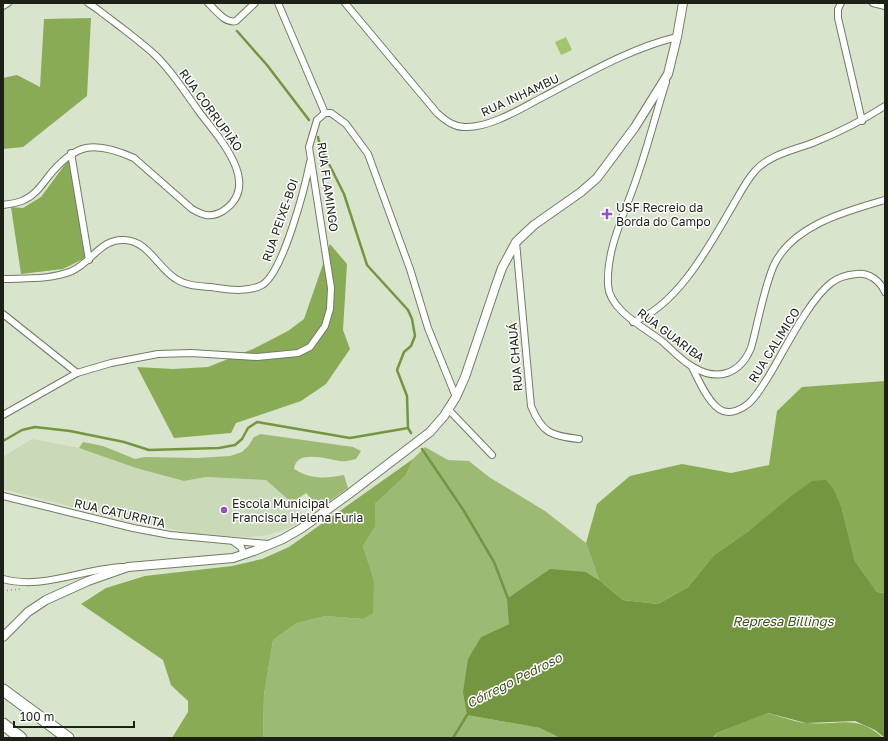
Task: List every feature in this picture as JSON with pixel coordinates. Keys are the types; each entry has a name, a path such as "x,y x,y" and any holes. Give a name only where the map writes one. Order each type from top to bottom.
{"highway":[{"path":"3,690 68,738"},
{"path":"3,724 21,738"}],"street":[{"path":"3,6 8,3"},
{"name":"RUA CORRUPIÃO","path":"3,205 24,200 37,192 61,161 71,153 83,148 95,147 128,156 143,165 192,209 203,215 210,216 218,214 232,205 240,185 237,170 223,143 170,72 156,56 135,38 88,3"},
{"path":"208,3 227,21 232,22 236,21 254,3"},
{"path":"278,3 325,112 331,113 346,124 368,154 410,269 428,328 456,397"},
{"name":"RUA INHAMBU","path":"345,3 437,113 452,124 467,128 481,125 510,114 628,53 654,43 677,37"},
{"path":"3,579 32,582 108,568 205,561 244,555 302,528 430,432 456,397 471,360 500,274 516,242 534,225 581,192 597,178 635,127 668,74 683,3"},
{"path":"841,3 838,8 838,18 862,121"},
{"path":"873,3 885,6"},
{"name":"RUA GUARIBA","path":"668,74 637,177 615,241 608,274 608,287 612,298 633,322 662,341 692,367 716,375 726,373 737,368 746,358 751,348 774,265 783,252 796,239 816,225 885,200"},
{"path":"633,322 644,318 674,294 717,233 754,172 764,162 862,121 885,106"},
{"name":"RUA FLAMINGO","path":"3,415 77,374 111,363 158,354 191,353 257,357 286,356 298,353 310,347 325,326 330,309 330,288 309,147 312,129 316,120 325,112"},
{"path":"71,153 89,260"},
{"name":"RUA PEIXE-BOI","path":"3,279 41,278 60,275 73,270 89,260 108,242 125,240 140,244 170,275 185,284 240,289 262,285 269,280 277,266 291,230 302,196 310,159"},
{"name":"RUA CHAUÁ","path":"516,242 531,406 537,420 546,431 555,436 579,439"},
{"name":"RUA CALIMICO","path":"692,367 707,396 718,408 723,411 732,412 740,410 749,403 763,385 816,298 831,283 845,275 859,274 870,276 878,281 885,292"},
{"path":"3,314 77,374"},
{"path":"448,409 492,455"},
{"name":"RUA CATURRITA","path":"3,496 133,528 170,535 234,542 270,544"},
{"path":"234,542 241,547 244,555"},
{"path":"3,637 28,612 46,600 88,581 128,567"}],"shaded area":[{"path":"91,18 87,96 23,147 3,149 3,78 17,75 40,87 44,19"},
{"path":"69,159 85,258 63,269 21,274 11,207 23,208 41,197"},
{"path":"330,244 347,264 343,330 350,349 326,384 301,401 236,423 231,433 174,438 137,367 173,369 208,367 253,349 288,331 304,319"},
{"path":"885,381 885,593 877,592 855,561 842,509 750,530 714,555 688,587 658,604 623,600 599,580 586,543 597,504 630,476 682,464 731,473 769,465 777,411 802,387"},
{"path":"261,434 353,447 361,451 356,459 348,461 320,457 306,457 300,459 296,463 294,469 306,475 330,477 344,475 348,488 320,508 306,493 292,503 266,480 206,477 184,481 136,468 79,448 83,442 103,446 135,459 145,457 197,458 230,456 242,452 254,437"},
{"path":"32,439 79,448 136,468 184,481 206,477 266,480 307,517 294,526 269,535 248,537 197,534 118,519 3,489 3,457"},
{"path":"425,447 448,460 469,461 489,477 545,511 586,543 599,580 586,572 509,624 481,637 467,715 540,728 560,738 263,738 264,695 273,640 297,623 326,616 363,619 374,580 363,546 375,527 375,504 406,475 413,459"},
{"path":"413,459 406,475 375,504 375,527 363,546 374,580 373,613 363,619 326,616 297,623 273,640 264,695 263,738 172,738 188,712 188,701 171,685 163,660 81,604 106,588 145,576 232,566 262,559 289,547"},
{"path":"767,713 807,723 856,723 873,730 883,738 714,738 717,733"}],"water":[{"name":"Represa Billings","path":"826,480 833,488 842,509 855,561 877,592 885,593 885,738 875,730 855,721 806,723 768,713 717,733 713,738 560,738 540,728 467,715 463,692 468,659 481,637 509,624 507,599 550,569 586,572 599,580 623,600 658,604 688,587 714,555 750,530 794,494 812,481"}],"building":[{"path":"566,37 572,50 561,55 555,42"}],"waterway":[{"path":"237,31 267,65 309,120"},
{"path":"318,137 320,146 344,194 367,265 408,310 412,319 415,336 411,346 404,352 397,370 407,396 408,428 411,433"},
{"path":"3,441 22,430 35,427 70,431 124,442 149,450 219,448 235,445 242,439 248,428 257,422 350,438 408,428"},
{"path":"422,449 464,511 494,562 509,601"},
{"name":"Córrego Pedroso","path":"453,738 469,714"}],"place":[{"name":"USF Recreio da Borda do Campo","path":"607,214"},
{"name":"Escola Municipal Francisca Helena Furia","path":"224,510"}]}
